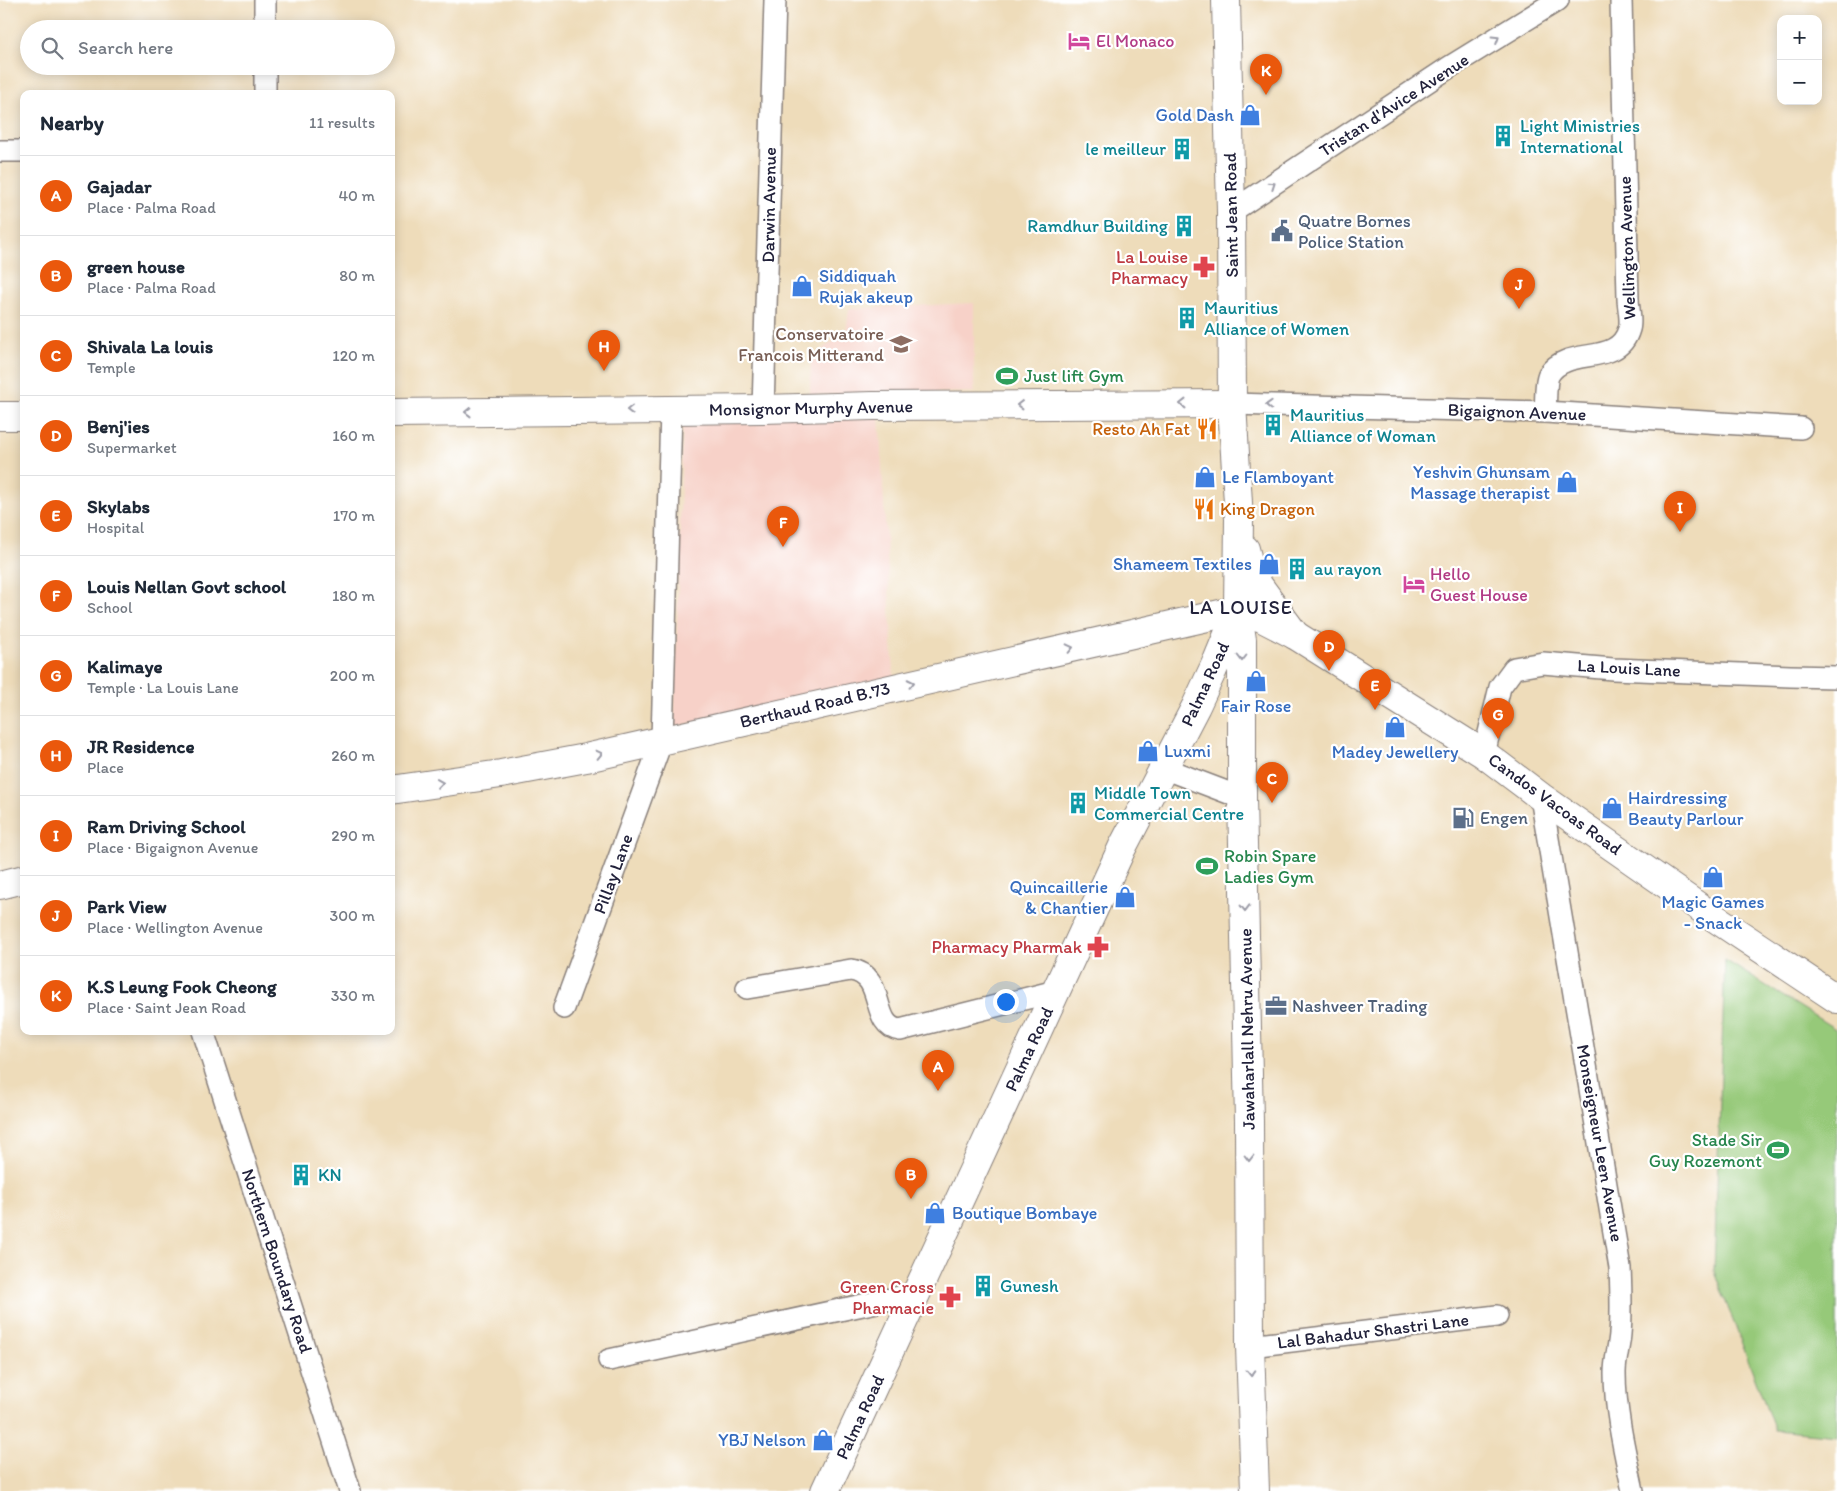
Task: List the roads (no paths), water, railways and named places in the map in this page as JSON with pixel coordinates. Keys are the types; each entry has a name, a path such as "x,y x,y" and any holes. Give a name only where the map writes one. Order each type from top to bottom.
{"main road":[{"name":"Saint Jean Road","path":"1226,0 1232,212 1232,404 1239,519 1238,610"},
{"name":"Monsignor Murphy Avenue","path":"395,413 873,406 1232,404"},
{"path":"0,416 20,416"},
{"path":"1239,519 1250,569 1268,600 1295,635"},
{"name":"Berthaud Road B.73","path":"395,789 501,774 662,740 1238,610"},
{"name":"Candos Vacoas Road","path":"1238,610 1262,618 1295,635 1484,754 1541,797 1837,999"},
{"name":"Palma Road","path":"825,1491 1122,848 1218,661 1238,610"},
{"name":"Jawaharlall Nehru Avenue","path":"1238,610 1242,640 1242,798 1249,1121 1252,1490"},
{"path":"0,885 20,880"}],"street":[{"path":"265,0 265,20"},
{"name":"Darwin Avenue","path":"764,409 775,0"},
{"name":"Tristan d'Avice Avenue","path":"1232,212 1448,68 1558,0"},
{"name":"Wellington Avenue","path":"1545,412 1548,375 1560,363 1572,358 1610,352 1623,341 1630,328 1621,0"},
{"path":"265,75 265,90"},
{"path":"0,151 20,151"},
{"name":"Bigaignon Avenue","path":"1232,404 1545,412 1801,428"},
{"name":"Pillay Lane","path":"564,1008 662,740 670,410"},
{"name":"La Louis Lane","path":"1484,754 1500,687 1514,668 1543,663 1623,669 1837,677"},
{"path":"1163,768 1242,798"},
{"name":"Monseigneur Leen Avenue","path":"1541,797 1620,1268 1621,1313 1615,1371 1616,1396 1623,1446 1634,1491"},
{"path":"747,988 850,970 859,972 871,982 884,1020 893,1029 900,1030 1056,991"},
{"name":"Northern Boundary Road","path":"204,1035 350,1491"},
{"path":"609,1360 918,1293"},
{"name":"Lal Bahadur Shastri Lane","path":"1250,1346 1497,1316"}],"place":[{"name":"El Monaco","path":"1079,41"},
{"name":"K.S Leung Fook Cheong","path":"1266,95"},
{"name":"Gold Dash","path":"1250,115"},
{"name":"Light Ministries International","path":"1503,136"},
{"name":"le meilleur","path":"1182,149"},
{"name":"Ramdhur Building","path":"1184,226"},
{"name":"Quatre Bornes Police Station","path":"1282,231"},
{"name":"La Louise Pharmacy","path":"1204,267"},
{"name":"Siddiquah Rujak akeup","path":"802,286"},
{"name":"Park View","path":"1519,309"},
{"name":"Mauritius Alliance of Women","path":"1187,318"},
{"name":"Conservatoire Francois Mitterand","path":"901,344"},
{"name":"JR Residence","path":"604,371"},
{"name":"Just lift Gym","path":"1007,376"},
{"name":"Mauritius Alliance of Woman","path":"1273,425"},
{"name":"Resto Ah Fat","path":"1207,429"},
{"name":"Le Flamboyant","path":"1205,477"},
{"name":"Yeshvin Ghunsam Massage therapist","path":"1567,482"},
{"name":"King Dragon","path":"1204,509"},
{"name":"Ram Driving School","path":"1680,532"},
{"name":"Louis Nellan Govt school","path":"783,547"},
{"name":"Shameem Textiles","path":"1269,564"},
{"name":"au rayon","path":"1297,569"},
{"name":"Hello Guest House","path":"1414,584"},
{"name":"Benj'ies","path":"1329,671"},
{"name":"Fair Rose","path":"1256,681"},
{"name":"Skylabs","path":"1375,710"},
{"name":"Madey Jewellery","path":"1395,727"},
{"name":"Kalimaye","path":"1498,739"},
{"name":"Luxmi","path":"1148,751"},
{"name":"Middle Town Commercial Centre","path":"1078,803"},
{"name":"Shivala La louis","path":"1272,803"},
{"name":"Hairdressing Beauty Parlour","path":"1612,808"},
{"name":"Engen","path":"1463,818"},
{"name":"Robin Spare Ladies Gym","path":"1207,866"},
{"name":"Magic Games - Snack","path":"1713,877"},
{"name":"Quincaillerie & Chantier","path":"1125,897"},
{"name":"Pharmacy Pharmak","path":"1098,947"},
{"name":"Nashveer Trading","path":"1276,1006"},
{"name":"Gajadar","path":"938,1091"},
{"name":"Stade Sir Guy Rozemont","path":"1778,1150"},
{"name":"KN","path":"301,1175"},
{"name":"green house","path":"911,1199"},
{"name":"Boutique Bombaye","path":"935,1213"},
{"name":"Gunesh","path":"983,1286"},
{"name":"Green Cross Pharmacie","path":"950,1297"},
{"name":"YBJ Nelson","path":"823,1440"}],"district":[{"name":"LA LOUISE","path":"1241,607"}]}
